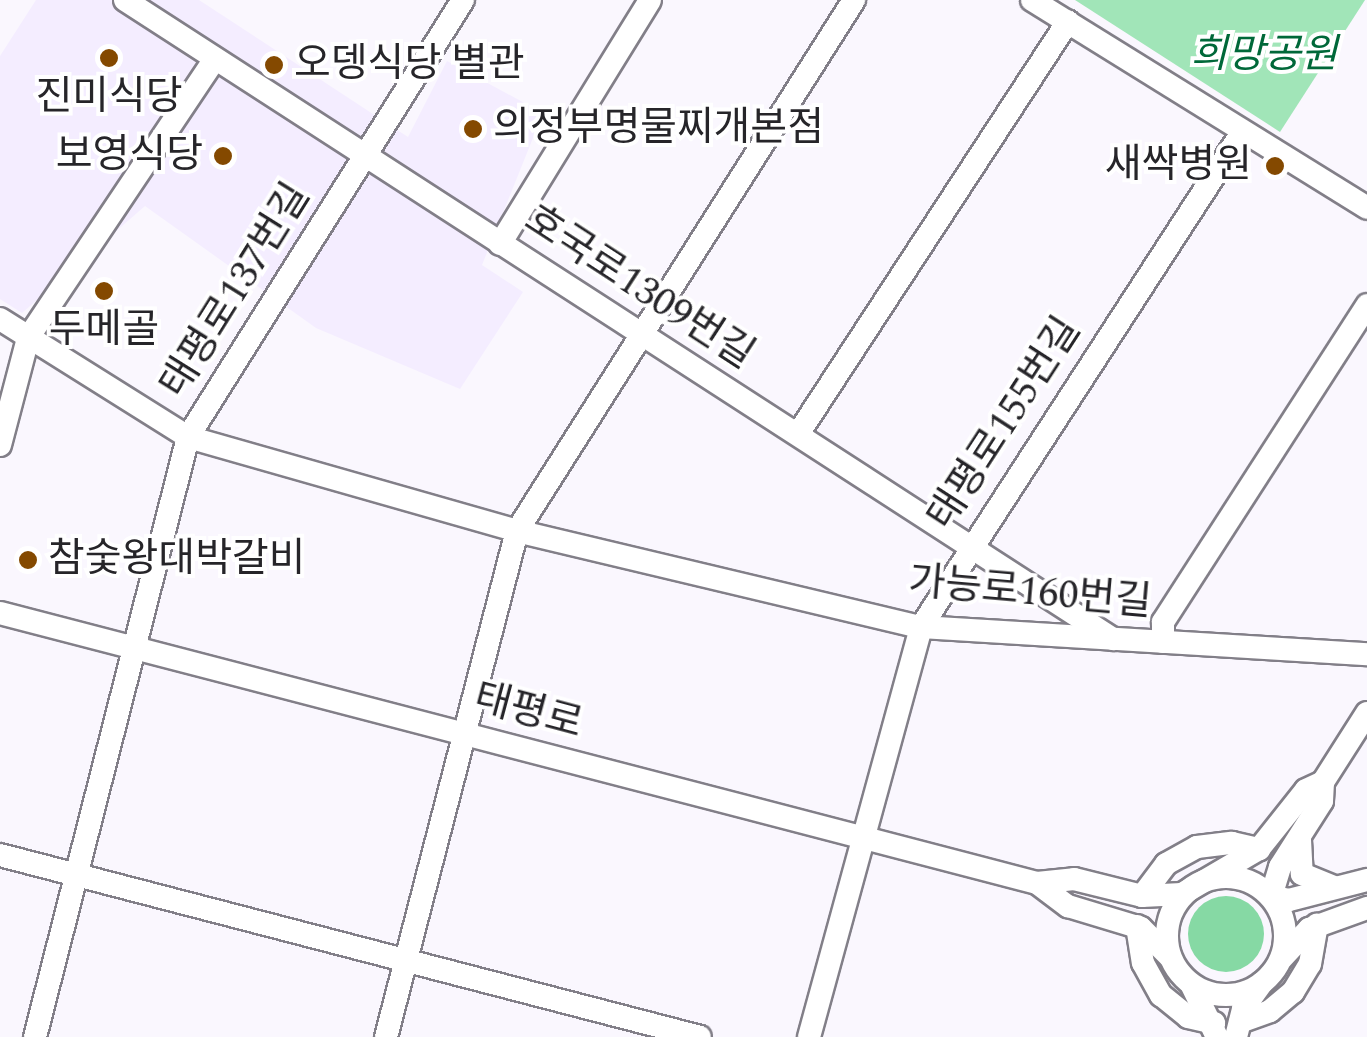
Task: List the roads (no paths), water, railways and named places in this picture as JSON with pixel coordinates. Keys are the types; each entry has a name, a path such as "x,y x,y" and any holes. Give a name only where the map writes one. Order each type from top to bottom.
{"street":[{"name":"호국로1309번길","path":"125,0 1113,639"},
{"name":"태평로137번길","path":"35,1037 188,437 464,0"},
{"path":"500,244 650,0"},
{"path":"386,1037 517,530 854,0"},
{"path":"1032,0 1367,208"},
{"path":"798,434 1068,22"},
{"path":"0,445 28,338 215,58"},
{"name":"태평로155번길","path":"810,1037 920,627 970,543 1244,132"},
{"path":"1163,642 1163,622 1367,305"},
{"name":"가능로160번길","path":"0,319 188,437 517,530 920,627 1367,654"},
{"name":"태평로","path":"0,613 1037,883"},
{"path":"1367,713 1323,782 1322,801 1277,873 1272,898 1285,937 1270,974 1244,992 1226,994 1196,986 1181,974 1168,928 1194,887 1236,878 1272,898 1367,880"},
{"path":"1037,883 1074,879 1142,896 1173,896 1259,849 1306,790 1323,782"},
{"path":"1303,831 1296,855 1302,874 1320,885 1344,887"},
{"path":"1142,896 1166,864 1196,847 1232,843 1259,849"},
{"path":"0,855 407,957 700,1037"},
{"path":"1037,883 1068,906 1137,926 1164,945 1216,1030"},
{"path":"1238,1030 1253,992 1317,925 1367,908"},
{"path":"1238,1030 1292,992 1310,964 1317,925"},
{"path":"1137,926 1143,963 1161,995 1188,1017 1216,1030"}],"place":[{"name":"진미식당","path":"109,58"},
{"name":"오뎅식당 별관","path":"274,65"},
{"name":"의정부명물찌개본점","path":"473,129"},
{"name":"보영식당","path":"223,156"},
{"name":"새싹병원","path":"1275,166"},
{"name":"두메골","path":"104,291"},
{"name":"참숯왕대박갈비","path":"28,560"}],"park label":[{"name":"희망공원","path":"1264,56"}]}
